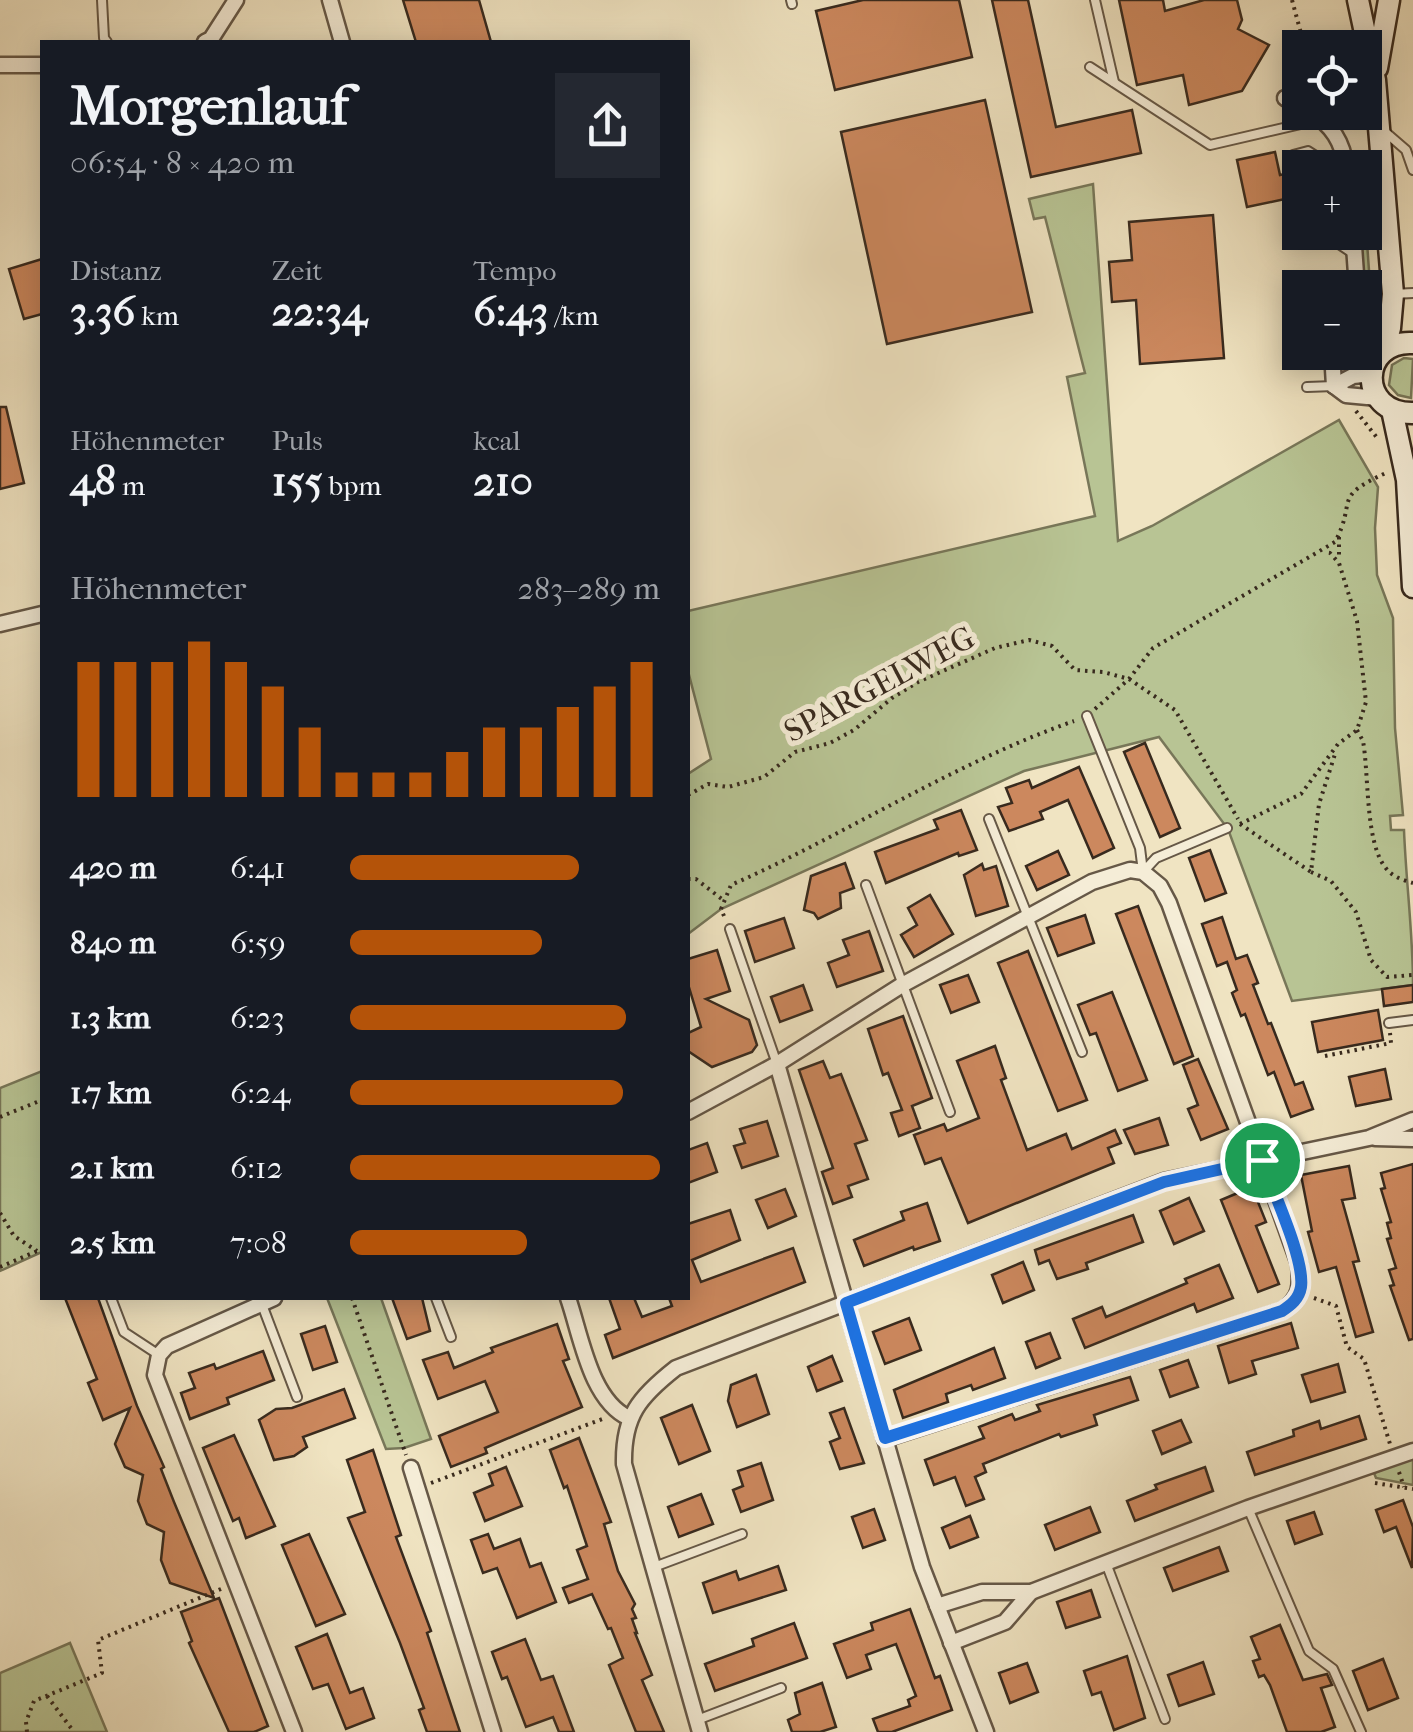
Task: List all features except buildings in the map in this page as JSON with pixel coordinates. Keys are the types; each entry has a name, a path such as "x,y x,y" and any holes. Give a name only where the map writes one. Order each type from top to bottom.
{"main road":[{"path":"1358,0 1364,30"},
{"path":"1382,46 1391,3"},
{"path":"1379,130 1413,341 1384,351"},
{"path":"1403,293 1372,374 1394,407 1397,476 1413,587"},
{"path":"1397,476 1413,447"}],"street":[{"path":"209,40 236,0"},
{"path":"330,0 341,40"},
{"path":"0,66 40,64"},
{"path":"1355,250 1356,270"},
{"path":"1333,370 1334,386 1346,395 1394,407"},
{"path":"1334,386 1353,376 1372,374"},
{"path":"0,624 40,614"},
{"path":"690,1111 777,1064 902,985 1092,882 1130,870 1143,872 1160,886 1170,903 1300,1264 1300,1292 1294,1303 1282,1311 885,1438"},
{"path":"777,1064 922,1567 986,1732"},
{"path":"623,1415 676,1368 1164,1182 1370,1138 1413,1120"},
{"path":"1370,1138 1413,1138"},
{"path":"263,1300 167,1346 159,1355 155,1375 294,1732"},
{"path":"569,1300 598,1386 623,1415 624,1464 698,1726"},
{"path":"937,1606 982,1592 1031,1592 1248,1508 1413,1450"},
{"path":"411,1468 493,1732"},
{"path":"952,1643 1004,1622 1031,1592"}],"lane":[{"path":"102,0 106,40"},
{"path":"1095,0 1114,82"},
{"path":"1090,66 1210,145 1282,125"},
{"path":"1382,129 1406,150 1413,170"},
{"path":"1348,250 1355,255"},
{"path":"1307,387 1334,386"},
{"path":"1088,716 1140,848 1143,872"},
{"path":"989,819 1082,1052"},
{"path":"1143,872 1156,858 1227,828"},
{"path":"866,885 950,1112"},
{"path":"730,930 777,1064"},
{"path":"1390,1023 1413,1020"},
{"path":"112,1300 124,1332 159,1355"},
{"path":"265,1300 297,1397"},
{"path":"437,1300 451,1337"},
{"path":"1248,1508 1309,1651 1334,1670 1361,1732"},
{"path":"654,1567 742,1534"},
{"path":"1106,1563 1165,1718"},
{"path":"698,1726 781,1688"}],"path":[{"path":"1292,0 1300,30"},
{"path":"1355,403 1356,412 1385,443"},
{"path":"1227,828 1301,794 1338,744 1357,730 1366,702 1362,654 1357,621 1338,562 1338,538 1348,496 1357,486 1397,476"},
{"path":"730,930 721,909 731,885 796,856 1012,743 1088,716 1129,679 1153,648 1338,538"},
{"path":"1322,551 1338,562"},
{"name":"SPARGELWEG","path":"690,793 708,784 728,788 764,776 795,752 830,743 854,730 918,682 995,648 1029,640 1052,646 1076,670 1129,679 1175,710 1240,824"},
{"path":"1357,730 1364,740 1375,839 1384,866 1400,880 1413,883"},
{"path":"1311,872 1319,804 1338,744"},
{"path":"1240,824 1311,872 1332,881 1356,912 1370,960 1387,977 1413,975"},
{"path":"690,880 696,879 723,900"},
{"path":"1325,1056 1391,1043 1390,1023"},
{"path":"0,1117 40,1101"},
{"path":"0,1213 14,1236 40,1250"},
{"path":"0,1267 40,1250"},
{"path":"1300,1292 1336,1306 1346,1347 1364,1359 1404,1487"},
{"path":"353,1300 411,1468"},
{"path":"417,1487 623,1415"},
{"path":"26,1732 34,1701 102,1673 98,1640 235,1583"},
{"path":"47,1696 74,1732"}],"green space":[{"path":"1093,184 1118,541 1152,526 1339,420 1378,487 1377,575 1393,618 1395,728 1403,815 1390,816 1391,830 1404,830 1413,985 1292,1001 1228,829 1159,737 1024,771 721,909 690,932 690,773 711,759 690,679 690,611 1095,516 1067,377 1085,373 1045,217 1034,219 1029,199"},
{"path":"1361,250 1368,250 1369,270 1362,270"},
{"path":"1404,358 1413,359 1411,398 1398,395 1389,385 1392,365"},
{"path":"40,1072 40,1253 0,1271 0,1088"},
{"path":"328,1300 382,1300 431,1439 386,1449"},
{"path":"1413,1457 1413,1485 1376,1478 1374,1473"},
{"path":"70,1643 107,1732 0,1732 0,1673"}],"route":[{"path":"1262,1160 1300,1264 1300,1292 1294,1303 1282,1311 885,1438 846,1303 1164,1182 1262,1160"}]}
